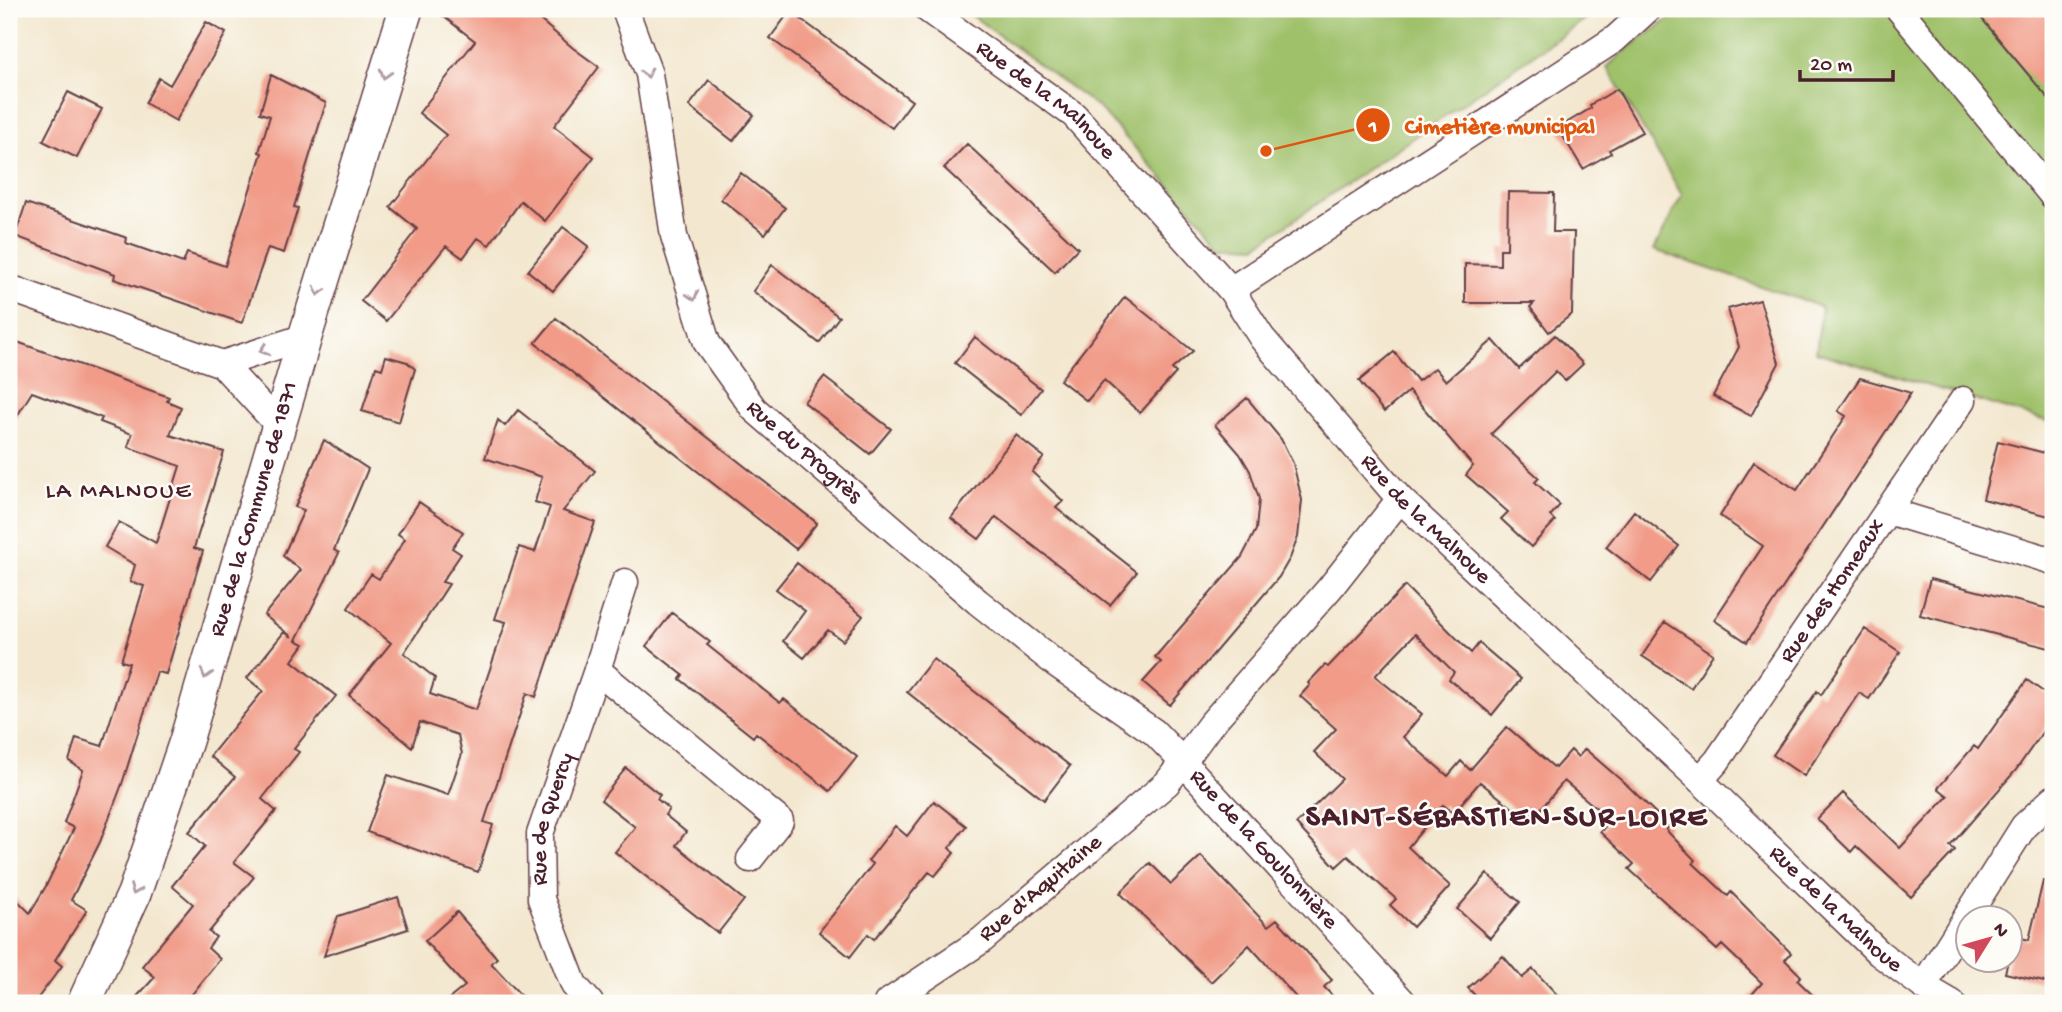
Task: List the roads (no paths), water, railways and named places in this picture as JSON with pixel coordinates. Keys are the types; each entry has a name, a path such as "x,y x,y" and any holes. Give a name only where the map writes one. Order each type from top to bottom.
{"street":[{"name":"Rue de la Commune de 1871","path":"84,1003 139,881 186,741 305,337 406,9"},
{"name":"Rue du Progrès","path":"625,9 649,74 674,236 707,343 754,409 978,602 1055,663 1154,733 1183,762"},
{"name":"Rue de la Malnoue","path":"927,9 1074,115 1231,290 1262,338 1400,499 1700,780 1879,953 1923,986 1952,1003"},
{"path":"1231,290 1615,39 1648,9"},
{"path":"1899,9 2053,196"},
{"path":"9,288 222,364 280,427"},
{"path":"222,364 305,337"},
{"name":"Rue des Homeaux","path":"1700,780 1717,761 1964,400"},
{"name":"Rue de la Goulonnière","path":"1400,499 1330,588 1210,724 1183,762 1404,1003"},
{"path":"1888,512 2053,561"},
{"name":"Rue de Quercy","path":"590,1003 574,985 541,899 540,834 625,582"},
{"path":"597,670 780,821 750,859"},
{"name":"Rue d'Aquitaine","path":"887,1003 982,940 1167,783 1183,762"},
{"path":"1923,986 2024,826 2053,799"}],"place":[{"name":"Cimetière municipal","path":"1266,151"}],"district":[{"name":"LA MALNOUE","path":"119,492"},
{"name":"SAINT-SÉBASTIEN-SUR-LOIRE","path":"1507,819"}]}
